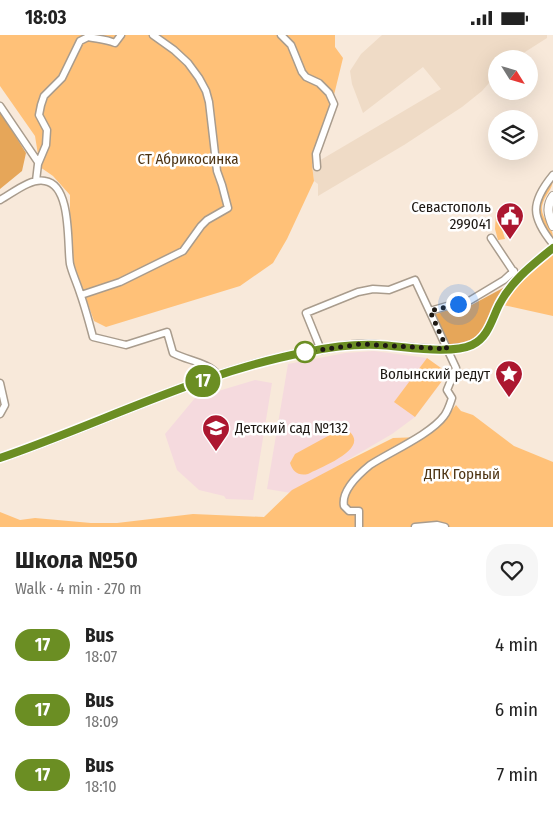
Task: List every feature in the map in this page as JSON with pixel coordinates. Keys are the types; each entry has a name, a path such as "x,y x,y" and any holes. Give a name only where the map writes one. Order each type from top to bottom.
{"main road":[{"path":"553,196 548,209 553,226"},
{"path":"0,458 218,375 279,358 321,349 361,344 447,349 470,346 487,331 515,275 553,246"}],"street":[{"path":"36,181 38,162 46,145 47,130 39,115 44,96 62,78 80,41 88,37 106,39 115,43 121,35"},
{"path":"81,295 120,282 183,251 201,226 228,208 217,171 210,102 206,91 188,63 153,35"},
{"path":"281,35 291,45 302,72 306,77 319,83 329,93 334,104 316,154 317,167"},
{"path":"0,106 38,162"},
{"path":"553,175 536,200 540,227 553,246"},
{"path":"0,200 36,181 46,181 54,185 60,193 70,235 68,247 71,265 93,337 126,345 167,333 174,353 181,358 214,369 218,375"},
{"path":"430,311 454,304 464,304 515,275 491,238"},
{"path":"321,349 306,313 358,292 373,289 390,290 415,280 456,368 447,390 452,398 448,410 440,421 370,465 350,487 343,501 344,506 349,511 359,511 359,527"},
{"path":"0,383 5,405 0,414"},
{"path":"416,527 437,525 445,527"}],"shaded area":[{"path":"382,35 547,35 547,38 528,50 488,50 488,84 482,91 462,107 404,145 318,196 318,184 314,181 312,165 441,89 423,67 363,113 352,84 350,71 361,54"},
{"path":"0,111 26,153 22,171 0,189"},
{"path":"503,288 505,290 479,339 454,346 446,343 433,315 445,311 464,309"},
{"path":"374,351 427,358 448,373 415,417 392,434 291,493 267,489 288,364 345,353"},
{"name":"Детский сад №132","path":"255,380 272,383 253,500 226,499 224,496 199,490 177,470 165,434 195,398"}],"green space":[{"name":"СТ Абрикосинка","path":"0,35 335,35 335,47 343,58 324,136 312,165 314,181 287,239 273,263 240,286 106,327 94,321 70,253 70,195 53,176 40,167 35,136 0,86"},
{"path":"553,179 552,186 543,202 542,210 553,237 549,236 540,218 538,207 542,195"},
{"path":"496,213 500,213 505,239 498,240 495,229"},
{"path":"553,254 553,316 503,305 519,284"},
{"path":"427,358 448,373 415,417 394,402"},
{"name":"ДПК Горный","path":"456,405 461,411 473,415 514,446 553,462 553,527 0,527 0,512 20,520 35,518 91,523 117,523 193,514 264,517 292,490 345,462 393,438 421,437 441,424"},
{"path":"339,430 349,431 353,436 354,442 346,453 308,474 299,474 294,471 290,463 295,454"}],"bus line":[{"name":"17","path":"0,458 218,375 279,358 321,349 361,344 447,349 470,346 476,343 487,331 500,303 517,278 553,248"}],"place":[{"name":"Севастополь 299041","path":"510,240"},
{"name":"Волынский редут","path":"509,398"},
{"name":"Детский сад №132","path":"216,452"}],"route":[{"path":"305,352 361,344 447,349 430,311 458,304"}]}
